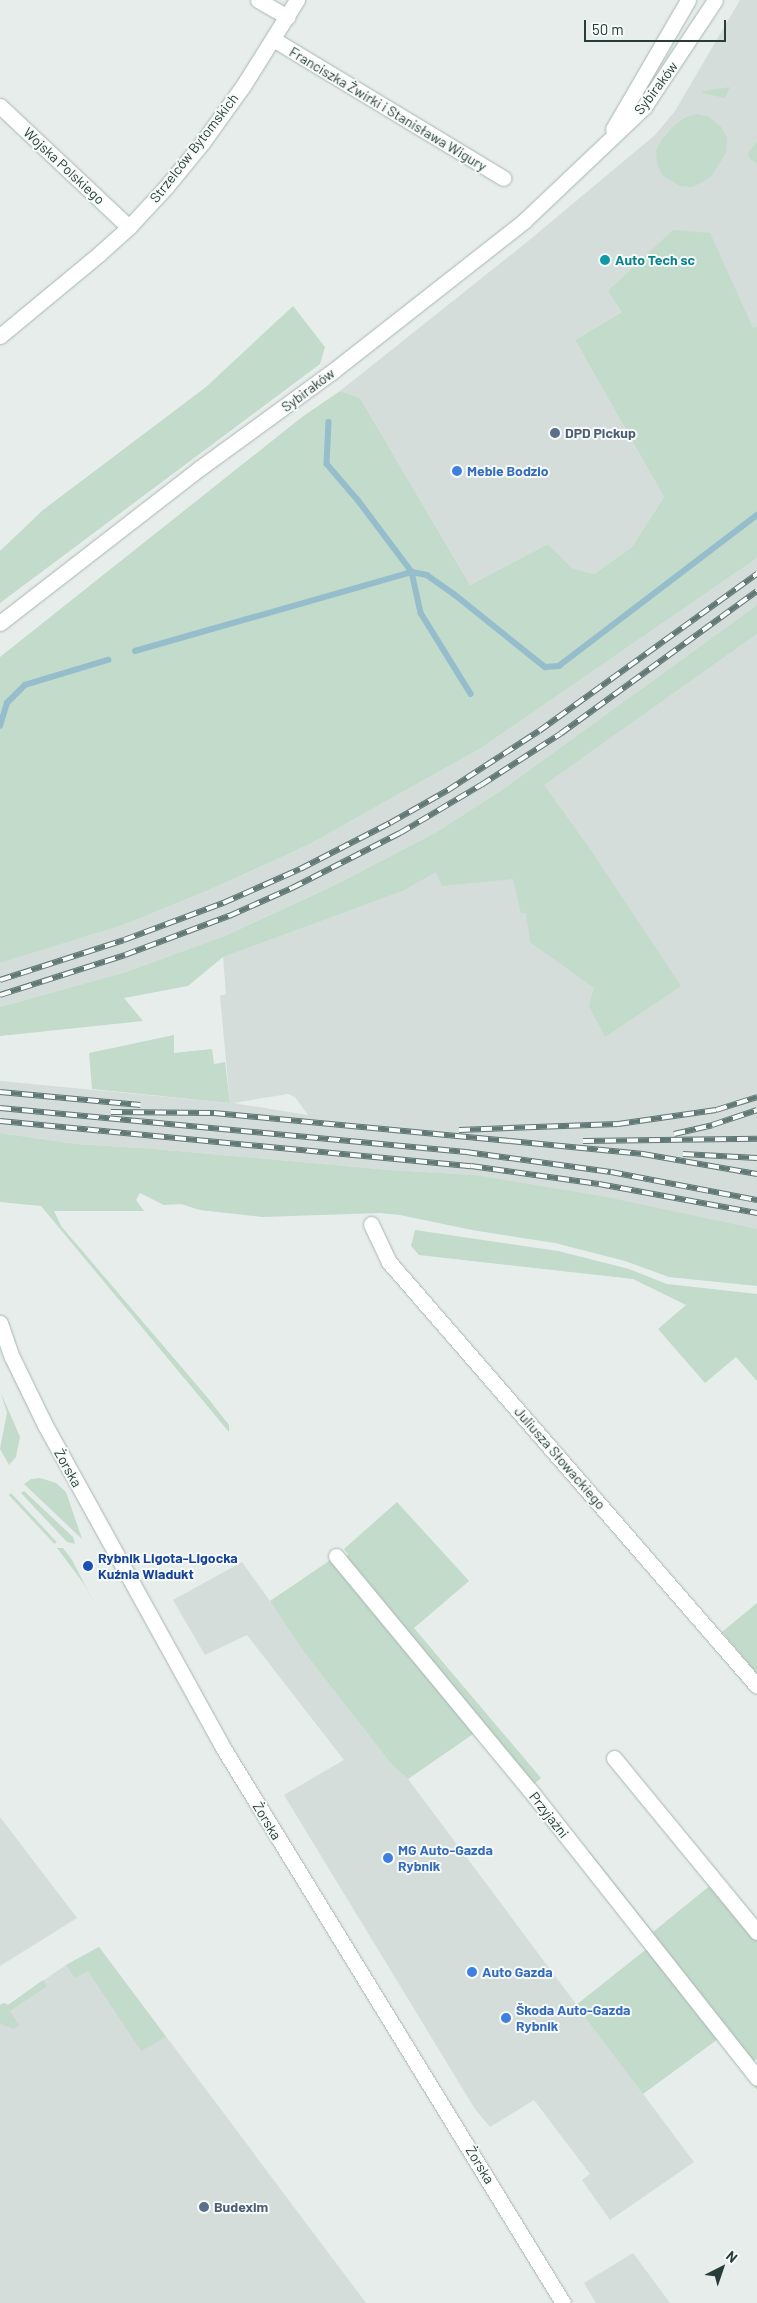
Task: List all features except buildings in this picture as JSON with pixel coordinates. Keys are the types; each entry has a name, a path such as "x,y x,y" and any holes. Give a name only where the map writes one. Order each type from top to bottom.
{"street":[{"path":"258,0 288,17"},
{"name":"Strzelców Bytomskich","path":"0,336 52,295 129,227 202,143 243,86 298,0"},
{"name":"Sybiraków","path":"604,144 688,0"},
{"name":"Sybiraków","path":"0,624 200,468 333,371 502,240 554,196 604,144 644,107 715,0"},
{"name":"Franciszka Żwirki i Stanisława Wigury","path":"273,39 503,178"},
{"name":"Wojska Polskiego","path":"0,106 129,227"},
{"name":"Juliusza Słowackiego","path":"371,1224 389,1262 757,1686"},
{"name":"Żorska","path":"0,1323 12,1357 45,1426 222,1746 563,2303"},
{"name":"Przyjaźni","path":"336,1556 529,1789 757,2078"},
{"path":"614,1758 757,1932"}],"shaded area":[{"path":"740,0 757,0 757,326 753,328 622,312 575,340 664,497 632,547 594,574 572,568 548,544 470,585 360,398 340,391 527,242 655,135 675,111"},
{"path":"757,558 757,605 502,790 435,833 333,886 227,935 126,972 0,1007 0,963 123,925 209,890 308,845 481,748"},
{"path":"757,634 757,1229 475,1175 390,1170 77,1144 0,1133 0,1081 230,1103 220,996 226,994 223,957 403,891 554,801 543,785","holes":["288,1094 295,1097 308,1115 233,1103"]},
{"path":"242,1562 304,1652 392,1765 408,1779 694,2162 610,2220 582,2180 590,2174 534,2100 490,2127 475,2109 284,1795 344,1760 247,1635 205,1655 173,1600"},
{"path":"0,1817 77,1918 0,1966"},
{"path":"99,1947 366,2303 0,2303 0,2005 4,2003 8,2005 66,1965"},
{"path":"633,2253 670,2303 596,2303 584,2283"}],"green space":[{"path":"730,87 725,98 702,93 703,91"},
{"path":"698,114 709,117 722,128 727,138 726,153 712,175 703,182 692,187 680,186 662,175 657,163 656,151 662,139 677,123 686,117"},
{"path":"757,141 757,163 750,159 748,154"},
{"path":"673,230 710,233 753,328 757,326 757,558 481,748 308,845 209,890 123,925 0,963 0,657 302,417 340,391 360,398 470,585 548,544 572,568 594,574 632,547 664,497 575,340 622,312 608,291"},
{"path":"293,306 325,347 320,364 0,603 0,551 43,510 206,387"},
{"path":"757,605 757,634 544,785 590,849 681,986 605,1037 589,1006 594,988 530,942 526,913 521,913 513,879 442,886 436,872 403,891 223,957 188,986 124,998 143,1021 0,1036 0,1007 126,972 227,935 333,886 435,833 502,790"},
{"path":"174,1035 174,1053 212,1049 214,1064 225,1062 230,1103 92,1089 89,1053"},
{"path":"0,1133 77,1144 390,1170 475,1175 606,1197 757,1229 757,1286 669,1277 625,1261 555,1243 472,1230 400,1215 380,1213 262,1217 200,1210 181,1204 164,1205 140,1193 136,1200 144,1211 54,1211 61,1226 207,1397 229,1425 229,1432 41,1206 0,1202"},
{"path":"415,1230 558,1251 629,1269 667,1284 757,1294 757,1381 736,1357 705,1383 658,1329 686,1305 633,1279 419,1255 411,1246"},
{"path":"1,1393 20,1437 16,1457 9,1465 0,1449 7,1413"},
{"path":"40,1478 56,1483 66,1492 82,1539 24,1484 31,1479"},
{"path":"24,1491 73,1537 75,1544 67,1542 21,1493"},
{"path":"11,1493 57,1542 54,1544 9,1495"},
{"path":"397,1502 469,1581 414,1628 541,1778 533,1785 345,1559 348,1554 344,1549"},
{"path":"57,1548 63,1548 72,1560 96,1606 84,1584"},
{"path":"332,1559 476,1732 408,1779 392,1765 304,1652 270,1601"},
{"path":"757,1603 757,1674 722,1632"},
{"path":"584,1850 589,1851 653,1932 712,1884 757,1941 757,2059 750,2063"},
{"path":"99,1947 166,2037 141,2051 88,1971 75,1978 66,1965"},
{"path":"649,1947 757,2086 757,2090 718,2039 643,2094 576,2005"},
{"path":"43,1980 47,1986 10,2011 19,2025 14,2029 0,2024 0,2005 4,2003 8,2005"}],"waterway":[{"path":"329,422 327,464 358,500 412,572 421,613 471,694"},
{"path":"135,651 412,572 427,575 454,594 545,667 559,666 757,515"},
{"path":"0,726 7,703 25,685 108,660"}],"railway":[{"path":"0,980 124,940 223,903 300,869 390,823 448,790 539,731 757,574"},
{"path":"0,995 125,955 229,916 292,888 400,833 481,785 560,734 757,591"},
{"path":"0,1092 140,1105"},
{"path":"459,1130 618,1124 716,1110 757,1097"},
{"path":"0,1108 466,1152 611,1172 757,1200"},
{"path":"674,1134 712,1125 757,1110"},
{"path":"111,1112 214,1113 510,1141 643,1154 757,1174"},
{"path":"0,1121 471,1166 599,1184 757,1213"},
{"path":"583,1141 757,1139"},
{"path":"683,1154 757,1158"}],"place":[{"name":"Auto Tech sc","path":"605,260"},
{"name":"DPD Pickup","path":"555,433"},
{"name":"Meble Bodzio","path":"457,471"},
{"name":"Rybnik Ligota-Ligocka Kuźnia Wiadukt","path":"88,1566"},
{"name":"MG Auto-Gazda Rybnik","path":"388,1858"},
{"name":"Auto Gazda","path":"472,1972"},
{"name":"Škoda Auto-Gazda Rybnik","path":"506,2018"},
{"name":"Budexim","path":"204,2207"}]}
